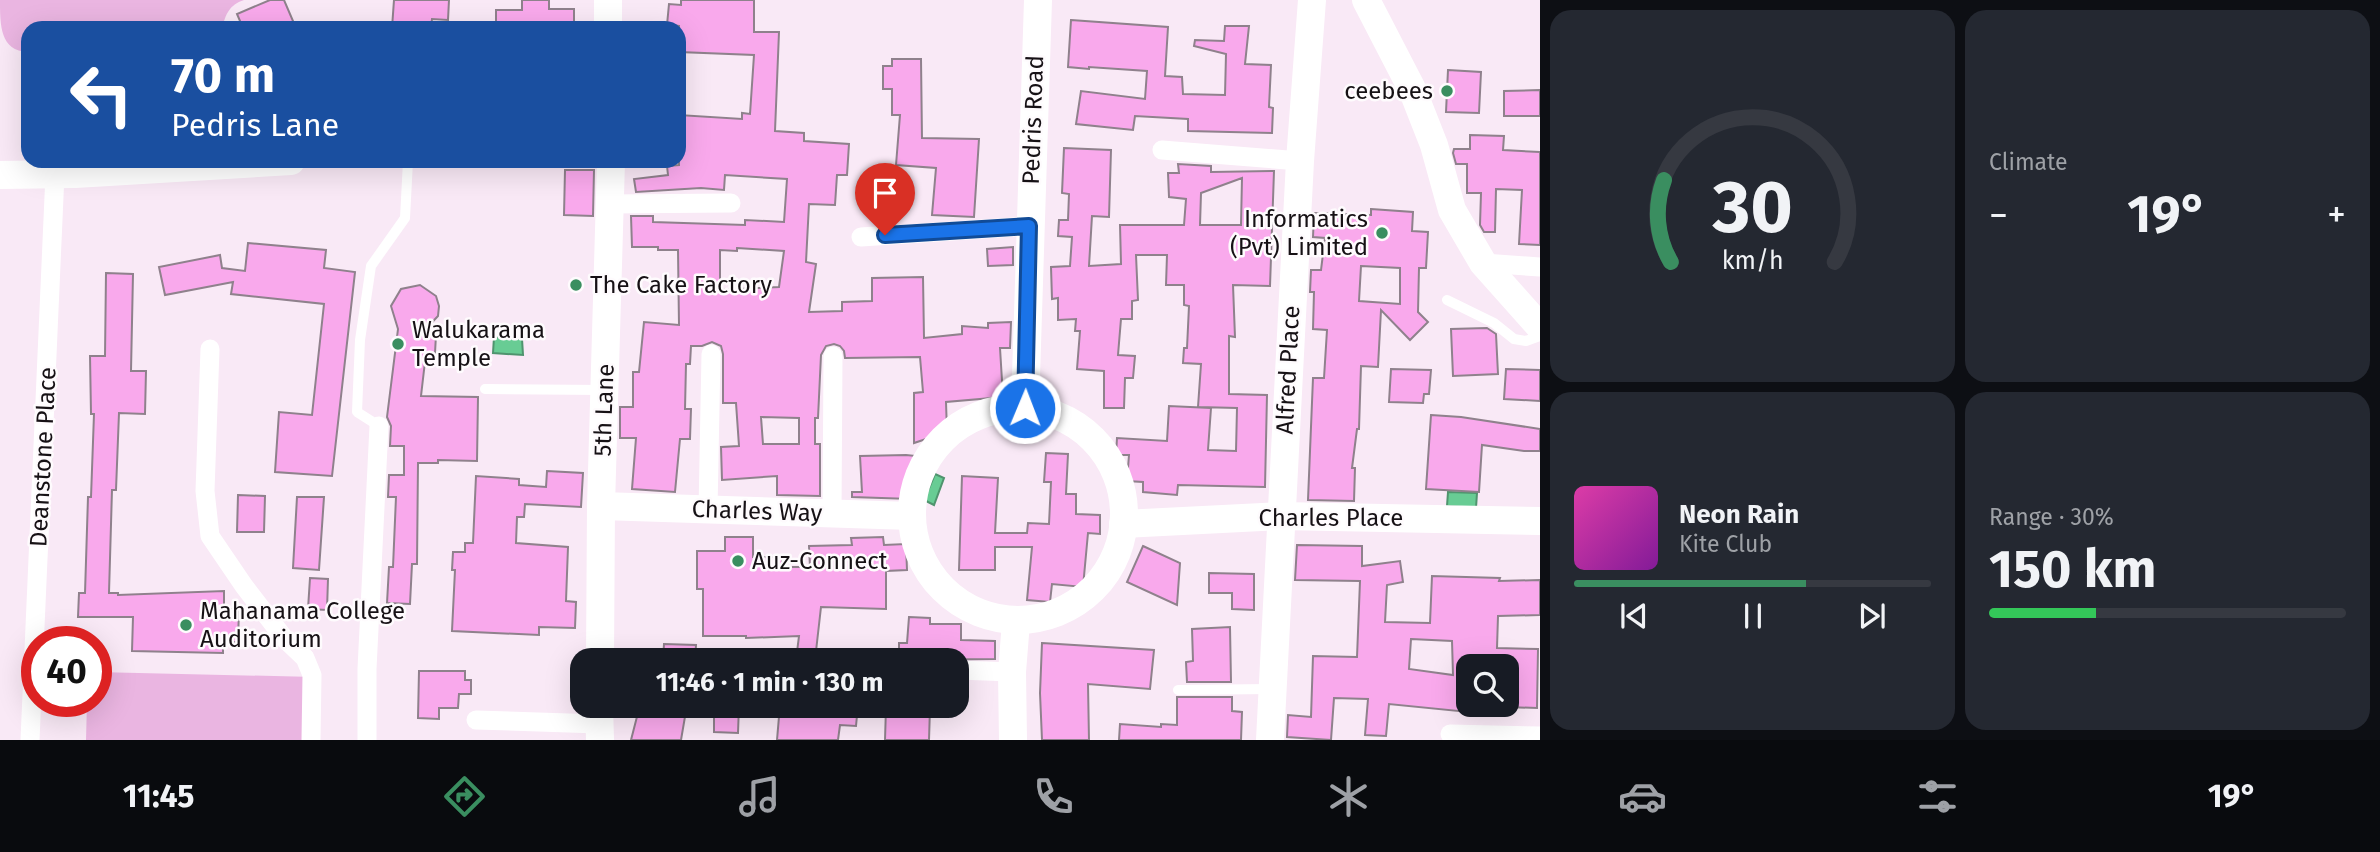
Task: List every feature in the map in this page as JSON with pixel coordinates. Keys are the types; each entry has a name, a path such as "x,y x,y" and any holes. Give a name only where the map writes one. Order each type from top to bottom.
{"street":[{"path":"607,0 608,21"},
{"name":"Pedris Road","path":"1025,408 1038,0"},
{"name":"Alfred Place","path":"1270,740 1300,161 1312,0"},
{"path":"1366,0 1412,89 1434,145 1452,210 1483,263 1540,327"},
{"path":"1161,150 1300,161"},
{"path":"0,175 164,168"},
{"name":"5th Lane","path":"600,648 601,506 611,168"},
{"name":"Deanstone Place","path":"30,740 55,174"},
{"path":"610,204 732,204"},
{"path":"860,237 1029,226"},
{"path":"1483,263 1540,267"},
{"path":"210,349 205,491 210,536 284,638 305,658 312,675 311,740"},
{"path":"708,510 711,354"},
{"path":"832,513 833,356"},
{"path":"1025,408 1055,414 1081,428 1103,449 1118,476 1124,505 1121,541 1107,573 1082,600 1051,616 1016,622 984,616 955,601 932,578 917,548 912,516 917,481 933,450 958,426 990,411 1025,408"},
{"path":"367,740 379,426"},
{"name":"Charles Way","path":"601,506 912,516"},
{"name":"Charles Place","path":"1123,524 1280,516 1540,521"},
{"path":"1013,740 1012,673 1016,622"},
{"path":"969,671 1012,673"},
{"path":"476,720 599,723"},
{"path":"1450,734 1540,736"}],"lane":[{"path":"379,426 356,412 360,340 371,266 405,218 408,168"},
{"path":"1447,300 1493,323 1514,339 1527,341 1540,336"},
{"path":"485,389 605,390"},
{"path":"1178,690 1272,689"}],"shaded area":[{"path":"0,0 244,0 229,11 224,21 21,21 21,51 7,42 0,19"},
{"path":"494,337 522,339 523,355 493,353"},
{"path":"935,474 944,478 934,505 924,500"},
{"path":"1448,492 1477,493 1476,508 1447,506"},
{"path":"112,672 315,677 313,740 86,740 87,717 112,717"}],"building":[{"path":"270,0 284,0 293,21 240,21 237,14"},
{"path":"394,0 449,0 448,20 392,21"},
{"path":"522,0 549,0 549,9 574,9 574,21 496,21 496,10 522,10"},
{"path":"681,0 754,0 754,32 779,32 775,131 804,133 804,141 849,144 847,175 837,175 835,205 809,204 806,262 816,264 809,312 842,311 842,302 872,301 872,278 923,277 924,338 962,334 962,326 988,328 988,323 1011,322 1010,348 1000,348 1003,397 946,402 947,432 914,443 914,393 923,392 920,357 845,358 840,346 826,346 821,355 818,418 815,418 815,444 820,444 820,496 777,495 777,476 722,480 721,447 739,446 736,403 723,403 721,346 712,342 691,346 690,364 686,364 685,409 691,409 690,439 680,439 675,492 632,489 636,438 620,438 620,407 633,407 633,372 639,372 644,322 679,325 678,250 632,247 631,216 653,216 653,222 745,225 745,220 784,222 787,179 725,175 724,190 701,188 636,192 634,179 668,175 667,168 686,168 686,115 742,119 742,113 750,114 754,55 686,52 686,21 667,21 669,4 681,5","holes":["737,248 784,251 779,287 720,290 720,250 737,251","761,417 799,418 799,444 763,444"]},
{"path":"1071,20 1168,27 1165,76 1182,77 1183,94 1225,95 1226,54 1194,46 1195,40 1224,41 1225,26 1249,26 1245,64 1271,65 1269,107 1273,108 1272,133 1188,131 1188,119 1135,116 1133,130 1076,124 1081,91 1145,99 1147,71 1068,67"},
{"path":"892,59 921,59 922,138 979,139 974,217 932,215 936,168 896,165 900,115 892,115 892,89 883,89 883,66 892,66"},
{"path":"1448,70 1481,72 1479,113 1446,112"},
{"path":"1540,90 1540,116 1504,116 1504,91"},
{"path":"1470,135 1504,136 1503,150 1540,152 1540,245 1519,244 1522,190 1496,189 1495,232 1484,232 1480,225 1481,193 1467,193 1467,164 1456,164 1453,153 1454,149 1470,149"},
{"path":"1064,148 1111,150 1109,217 1092,216 1089,266 1121,264 1120,225 1184,225 1186,199 1169,197 1168,173 1179,173 1178,164 1211,166 1211,172 1274,171 1270,286 1233,285 1235,337 1229,336 1229,394 1267,395 1265,487 1178,485 1177,495 1143,492 1143,482 1127,481 1129,455 1116,455 1117,438 1167,441 1169,406 1211,408 1208,450 1236,451 1237,408 1198,407 1201,364 1183,363 1184,348 1187,348 1189,306 1184,305 1184,285 1166,285 1167,255 1136,255 1138,300 1132,301 1132,319 1121,319 1118,355 1135,356 1133,378 1125,378 1124,408 1104,408 1104,371 1077,369 1080,331 1075,331 1076,319 1058,320 1058,298 1052,299 1051,267 1070,266 1072,237 1058,236 1059,220 1068,220 1069,194 1062,193","holes":["1242,178 1241,225 1200,225 1201,193"]},
{"path":"565,170 594,170 593,216 564,215"},
{"path":"1371,209 1413,212 1412,231 1428,232 1426,268 1419,268 1418,312 1428,322 1410,340 1381,310 1378,367 1361,366 1359,429 1352,468 1355,468 1354,501 1308,500 1313,378 1324,378 1327,330 1313,329 1314,292 1310,292 1311,270 1321,270 1325,238 1313,237 1314,213 1371,215","holes":["1361,266 1400,268 1400,304 1359,301"]},
{"path":"248,243 326,250 324,268 355,272 332,476 275,472 279,412 312,415 324,304 231,294 233,282 165,295 159,267 220,255 222,268 245,271"},
{"path":"1013,247 1013,265 988,266 987,249"},
{"path":"106,273 133,274 131,371 146,371 145,414 119,413 116,490 112,490 109,593 118,595 224,591 224,609 239,609 238,642 223,642 223,653 132,651 133,617 78,617 79,593 85,593 88,497 91,497 94,414 91,414 90,356 105,356"},
{"path":"420,285 436,296 439,306 438,316 421,334 436,335 435,353 426,353 421,396 478,397 477,461 438,460 438,463 418,463 417,564 412,564 410,604 387,603 389,567 393,567 396,497 388,497 389,475 404,475 404,446 390,446 391,426 387,417 398,329 391,306 401,289"},
{"path":"1487,328 1496,334 1498,374 1453,376 1451,329"},
{"path":"1391,369 1431,370 1429,394 1424,394 1423,403 1389,402"},
{"path":"1506,369 1540,370 1540,401 1504,399"},
{"path":"1431,415 1540,429 1540,451 1482,445 1479,492 1426,489"},
{"path":"1046,453 1068,454 1066,494 1076,494 1076,514 1100,515 1100,534 1088,533 1083,587 1052,584 1050,602 1027,600 1032,547 995,547 995,570 959,570 962,476 998,478 995,533 1027,533 1028,523 1049,524 1051,482 1044,482"},
{"path":"860,456 926,457 915,481 911,499 852,497 852,492 862,492"},
{"path":"547,471 583,473 581,507 525,504 524,517 517,517 516,543 568,547 566,601 576,602 575,628 539,627 539,635 452,631 455,570 452,570 453,552 465,552 465,543 473,543 476,476 519,479 519,485 546,487"},
{"path":"238,495 265,496 264,532 237,532"},
{"path":"297,497 324,497 319,570 293,568"},
{"path":"725,537 753,537 753,557 782,557 782,567 810,567 809,546 852,545 851,538 883,537 884,545 906,544 907,570 886,571 886,609 821,607 816,648 798,648 799,636 703,636 703,589 697,589 697,551 725,551"},
{"path":"1297,545 1362,546 1362,566 1400,561 1403,582 1387,585 1385,622 1430,623 1432,576 1500,578 1499,581 1540,580 1540,615 1498,616 1497,648 1538,649 1537,708 1519,707 1519,654 1456,654 1456,711 1389,704 1386,736 1365,735 1368,699 1334,698 1331,740 1287,737 1288,715 1311,717 1313,656 1357,657 1360,581 1295,580","holes":["1411,639 1452,641 1453,675 1409,669"]},
{"path":"1143,546 1180,563 1177,605 1127,582"},
{"path":"1209,573 1254,574 1254,610 1232,609 1232,593 1209,593"},
{"path":"310,578 328,579 327,610 308,609"},
{"path":"909,617 930,618 930,624 961,624 961,640 995,641 995,659 969,659 969,648 899,648 899,643 907,643"},
{"path":"1230,627 1231,682 1187,682 1186,662 1193,661 1192,629"},
{"path":"1042,643 1154,650 1150,689 1088,684 1089,740 1042,740"},
{"path":"664,644 696,645 696,648 664,648"},
{"path":"419,671 465,671 465,680 471,680 471,694 459,694 458,708 439,708 439,719 418,718"},
{"path":"1177,697 1232,697 1232,711 1242,712 1241,740 1119,740 1120,724 1161,727 1161,724 1177,725"},
{"path":"637,718 685,718 681,740 631,740"},
{"path":"714,718 739,718 738,733 714,732"},
{"path":"779,718 857,718 856,726 840,725 838,740 777,740"},
{"path":"886,718 930,718 929,740 885,740"}],"place":[{"name":"ceebees","path":"1447,91"},
{"name":"Informatics (Pvt) Limited","path":"1382,233"},
{"name":"The Cake Factory","path":"576,285"},
{"name":"Walukarama Temple","path":"398,344"},
{"name":"Auz-Connect","path":"738,561"},
{"name":"Mahanama College Auditorium","path":"186,625"}],"route":[{"path":"885,235 1029,226 1025,408"}]}
